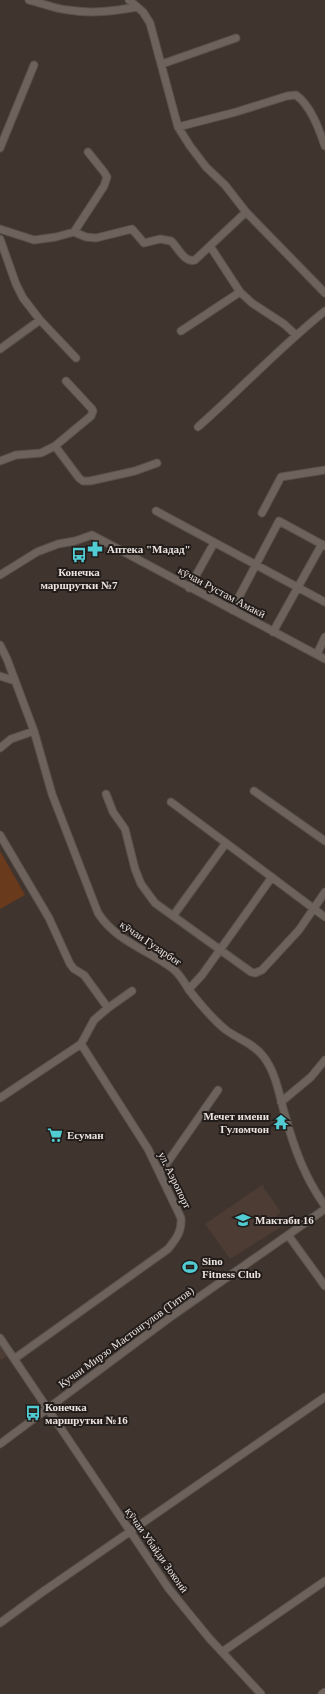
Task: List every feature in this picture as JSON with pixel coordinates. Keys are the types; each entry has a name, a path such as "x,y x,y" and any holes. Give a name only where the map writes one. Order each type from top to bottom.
{"street":[{"path":"29,0 67,10 88,13 108,12 137,7"},
{"path":"128,0 137,7 150,23 178,127 190,146 206,167 225,185 246,212 325,293"},
{"path":"162,64 236,38"},
{"path":"0,148 34,65"},
{"path":"178,127 236,112 287,96 296,95 300,98 311,114 325,146"},
{"path":"74,232 104,186 107,177 88,152"},
{"path":"0,229 34,240 56,237 74,232 86,237 96,238 132,229 144,243 160,239 171,241 187,260 191,261 195,260 246,212"},
{"path":"0,239 16,284 23,298 40,320 76,358"},
{"path":"210,246 240,292 252,303 284,324 296,335"},
{"path":"181,331 240,292"},
{"path":"198,427 230,399 255,372 325,311"},
{"path":"0,349 40,320"},
{"path":"0,461 16,455 41,453 55,446 91,416 93,411 66,381"},
{"path":"55,446 79,478 83,481 90,481 135,471 157,463"},
{"path":"262,513 281,477 325,470"},
{"path":"156,511 325,602"},
{"path":"232,610 279,521 323,545 273,632"},
{"name":"кӯчаи Рустам Амакӣ","path":"0,574 37,552 58,544 75,542 92,535 189,588 325,659"},
{"path":"189,588 214,543"},
{"path":"316,654 325,637"},
{"name":"кӯчаи Гузарбоғ","path":"0,645 7,658 34,732 52,794 98,913 110,929 121,938 173,969 202,1007 226,1030 254,1047 262,1054 271,1069 303,1171 314,1191 325,1206"},
{"path":"0,676 15,681"},
{"path":"0,748 11,739 34,732"},
{"path":"254,791 325,841"},
{"path":"106,794 113,812 125,829 135,869 141,884 155,903 252,972 259,972 299,930 325,892"},
{"path":"171,802 325,916"},
{"path":"0,834 49,918 70,964 74,969 84,975 108,1008"},
{"path":"174,916 226,843"},
{"path":"188,989 202,975 272,877"},
{"path":"0,1098 81,1044 94,1020 132,991"},
{"name":"ул. Аэропорт","path":"14,1359 168,1249 182,1228 181,1218 148,1149 81,1044"},
{"path":"281,1102 311,1077 325,1060"},
{"path":"160,1172 218,1090"},
{"name":"Кучаи Мирзо Мастонгулов (Титов)","path":"0,1444 172,1316 325,1209"},
{"path":"288,1235 325,1286"},
{"name":"кӯчаи Убайди Зоконӣ","path":"0,1338 170,1589 222,1652 261,1694"},
{"path":"0,1623 41,1593 325,1397"},
{"path":"222,1652 325,1581"}],"shaded area":[{"path":"0,851 25,895 0,909"},
{"name":"Мактаби 16","path":"262,1185 281,1212 275,1217 281,1227 230,1259 205,1224"},
{"path":"0,1343 8,1356 0,1360"}],"place":[{"name":"Аптека \"Мадад\"","path":"95,549"},
{"name":"Конечка маршрутки №7","path":"79,555"},
{"name":"Мечет имени Гуломчон","path":"281,1122"},
{"name":"Есуман","path":"55,1135"},
{"name":"Мактаби 16","path":"243,1220"},
{"name":"Sino Fitness Club","path":"190,1267"},
{"name":"Конечка маршрутки №16","path":"33,1413"}]}
